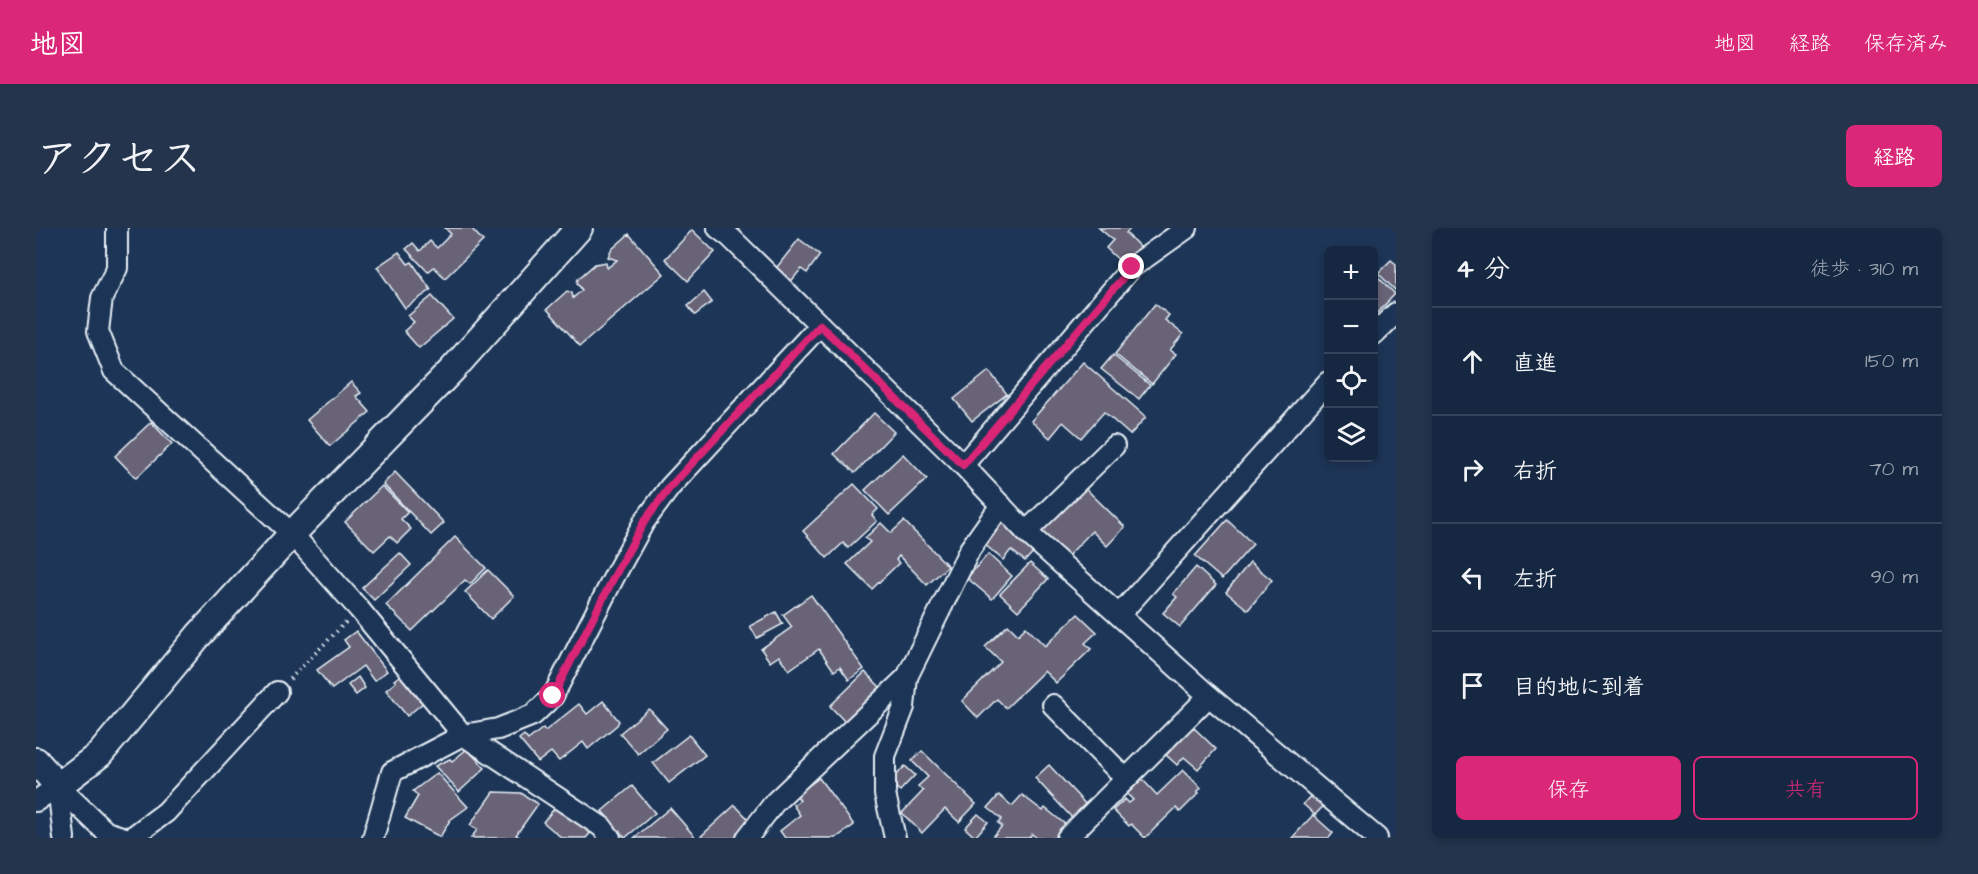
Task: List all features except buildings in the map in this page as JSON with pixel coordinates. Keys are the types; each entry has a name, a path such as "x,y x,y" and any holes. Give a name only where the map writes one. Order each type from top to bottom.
{"street":[{"path":"117,228 117,268 102,298 98,331 114,371 291,534 359,609 463,735 602,827 610,838"},
{"path":"36,801 100,754 199,635 291,534 453,369 579,228"},
{"path":"718,228 730,237 963,465 1026,532 1209,696 1377,838"},
{"path":"963,465 1132,267 1187,228"},
{"path":"1378,330 1396,313"},
{"path":"373,838 392,772 463,735 498,729 533,715 553,696 644,522 670,487 820,325"},
{"path":"1119,615 1324,388"},
{"path":"1026,532 1114,446"},
{"path":"747,838 775,802 907,677 970,549 1001,505"},
{"path":"895,838 885,794 885,756 904,707 907,677"},
{"path":"131,838 166,812 277,692"},
{"path":"1067,838 1209,696"},
{"path":"1053,705 1125,778"},
{"path":"36,761 101,835 125,838"},
{"path":"36,768 57,786 64,838"}],"path":[{"path":"277,692 359,609"}],"route":[{"path":"553,696 644,522 670,487 820,325 963,465 1132,267"}]}
